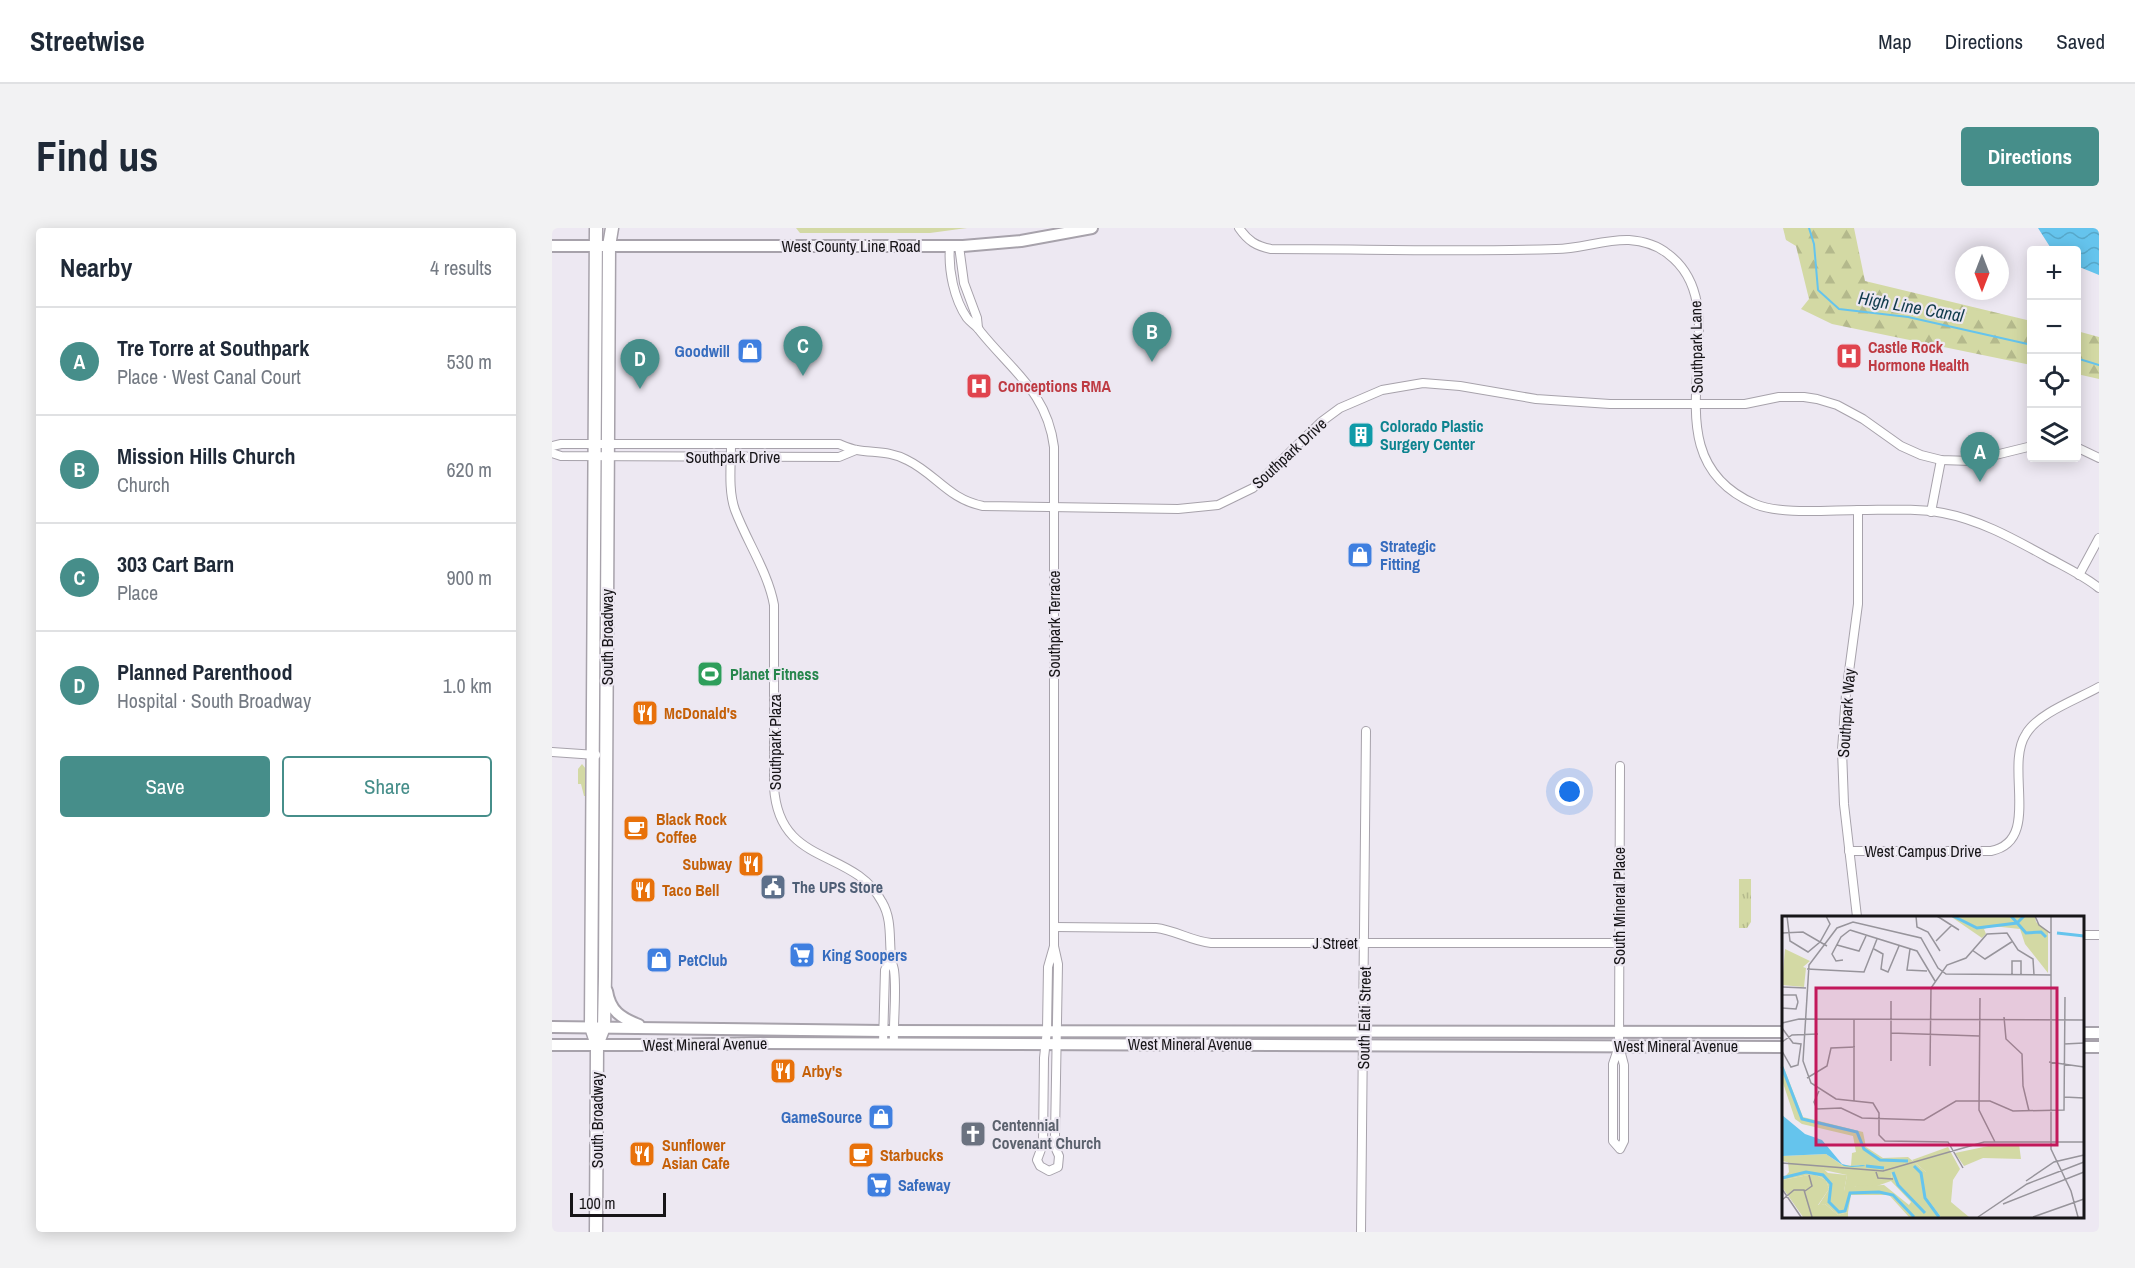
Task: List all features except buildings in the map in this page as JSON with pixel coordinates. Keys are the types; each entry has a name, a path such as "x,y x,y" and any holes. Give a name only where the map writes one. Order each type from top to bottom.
{"main road":[{"name":"South Broadway","path":"596,228 606,755 605,976 598,1027"},
{"name":"South Broadway","path":"596,1232 598,1027 592,755 609,246 612,228"},
{"name":"West County Line Road","path":"552,246 954,246 1022,242 1092,228"},
{"path":"605,976 609,1000 615,1011 623,1018 648,1028"},
{"name":"West Mineral Avenue","path":"552,1026 888,1031 1782,1032"},
{"name":"West Mineral Avenue","path":"552,1045 706,1043 1364,1044 1782,1047"}],"street":[{"name":"Southpark Lane","path":"1239,228 1250,242 1272,249 1559,249 1626,240 1644,242 1659,248 1684,269 1691,280 1697,299 1696,429 1703,453 1720,479 1734,491 1754,503 1779,510 1931,512 1961,518 1990,528 2099,588"},
{"name":"Southpark Terrace","path":"954,246 952,278 959,302 969,321 1026,380 1046,412 1054,447 1054,946 1048,967 1051,1044"},
{"name":"Southpark Drive","path":"602,450 839,444 856,450 886,452 904,458 922,469 949,492 977,505 1178,509 1218,505 1253,488 1321,422 1340,408 1382,390 1404,385 1443,384 1536,399 1578,403 1744,404 1779,396 1817,399 1851,412 1901,446 1941,460 1985,459 2027,447"},
{"path":"552,446 561,444 602,450"},
{"name":"Southpark Plaza","path":"731,445 732,494 735,510 767,582 774,605 774,787 777,807 783,824 800,844 860,876 883,902 887,914 891,957 885,970 888,1044"},
{"path":"2081,449 2099,458"},
{"name":"Southpark Drive","path":"602,450 731,457 839,457 856,450"},
{"path":"552,453 561,456 602,450"},
{"path":"1931,512 1941,460"},
{"name":"Southpark Way","path":"1857,916 1844,804 1842,750 1846,694 1858,604 1858,510"},
{"path":"2079,575 2099,538"},
{"name":"West Campus Drive","path":"1849,851 1991,851 2006,846 2014,837 2018,823 2018,756 2024,736 2040,719 2099,687"},
{"name":"South Elati Street","path":"1361,1232 1366,731"},
{"path":"552,752 606,755"},
{"name":"South Mineral Place","path":"1619,1046 1613,1064 1613,1141 1620,1149 1624,1141 1624,1074 1619,1046 1620,766"},
{"name":"J Street","path":"1054,927 1156,928 1200,942 1211,943 1619,943"},
{"path":"2084,935 2099,935"},
{"path":"1051,1044 1055,1136 1059,1162 1058,1167 1049,1171 1040,1166 1037,1160 1043,1144 1051,1044"}],"green space":[{"path":"796,228 967,228 930,233 800,233"},
{"path":"1783,228 1854,228 1865,281 2027,320 2027,364 1832,324 1801,309 1809,299 1796,246 1786,240"},
{"path":"2081,332 2099,337 2099,379 2081,375"},
{"path":"582,764 586,769 586,796 584,796 581,784 578,784 578,769"},
{"path":"1739,879 1751,879 1751,922 1747,928 1739,928"}],"water":[{"path":"2038,228 2099,228 2099,275 2081,268 2081,246 2049,246"}],"waterway":[{"name":"High Line Canal","path":"1809,228 1814,244 1818,290 1839,309 1908,317 2027,344"},
{"name":"High Line Canal","path":"2081,360 2099,365"}],"place":[{"name":"Goodwill","path":"750,351"},
{"name":"Castle Rock Hormone Health","path":"1849,356"},
{"name":"Mission Hills Church","path":"1152,362"},
{"name":"303 Cart Barn","path":"803,376"},
{"name":"Conceptions RMA","path":"979,386"},
{"name":"Planned Parenthood","path":"640,389"},
{"name":"Colorado Plastic Surgery Center","path":"1361,435"},
{"name":"Tre Torre at Southpark","path":"1980,482"},
{"name":"Strategic Fitting","path":"1360,555"},
{"name":"Planet Fitness","path":"710,674"},
{"name":"McDonald's","path":"645,713"},
{"name":"Black Rock Coffee","path":"636,828"},
{"name":"Subway","path":"751,864"},
{"name":"The UPS Store","path":"773,887"},
{"name":"Taco Bell","path":"643,890"},
{"name":"King Soopers","path":"802,955"},
{"name":"PetClub","path":"659,960"},
{"name":"Arby's","path":"783,1071"},
{"name":"GameSource","path":"881,1117"},
{"name":"Centennial Covenant Church","path":"973,1134"},
{"name":"Sunflower Asian Cafe","path":"642,1154"},
{"name":"Starbucks","path":"861,1155"},
{"name":"Safeway","path":"879,1185"}]}
